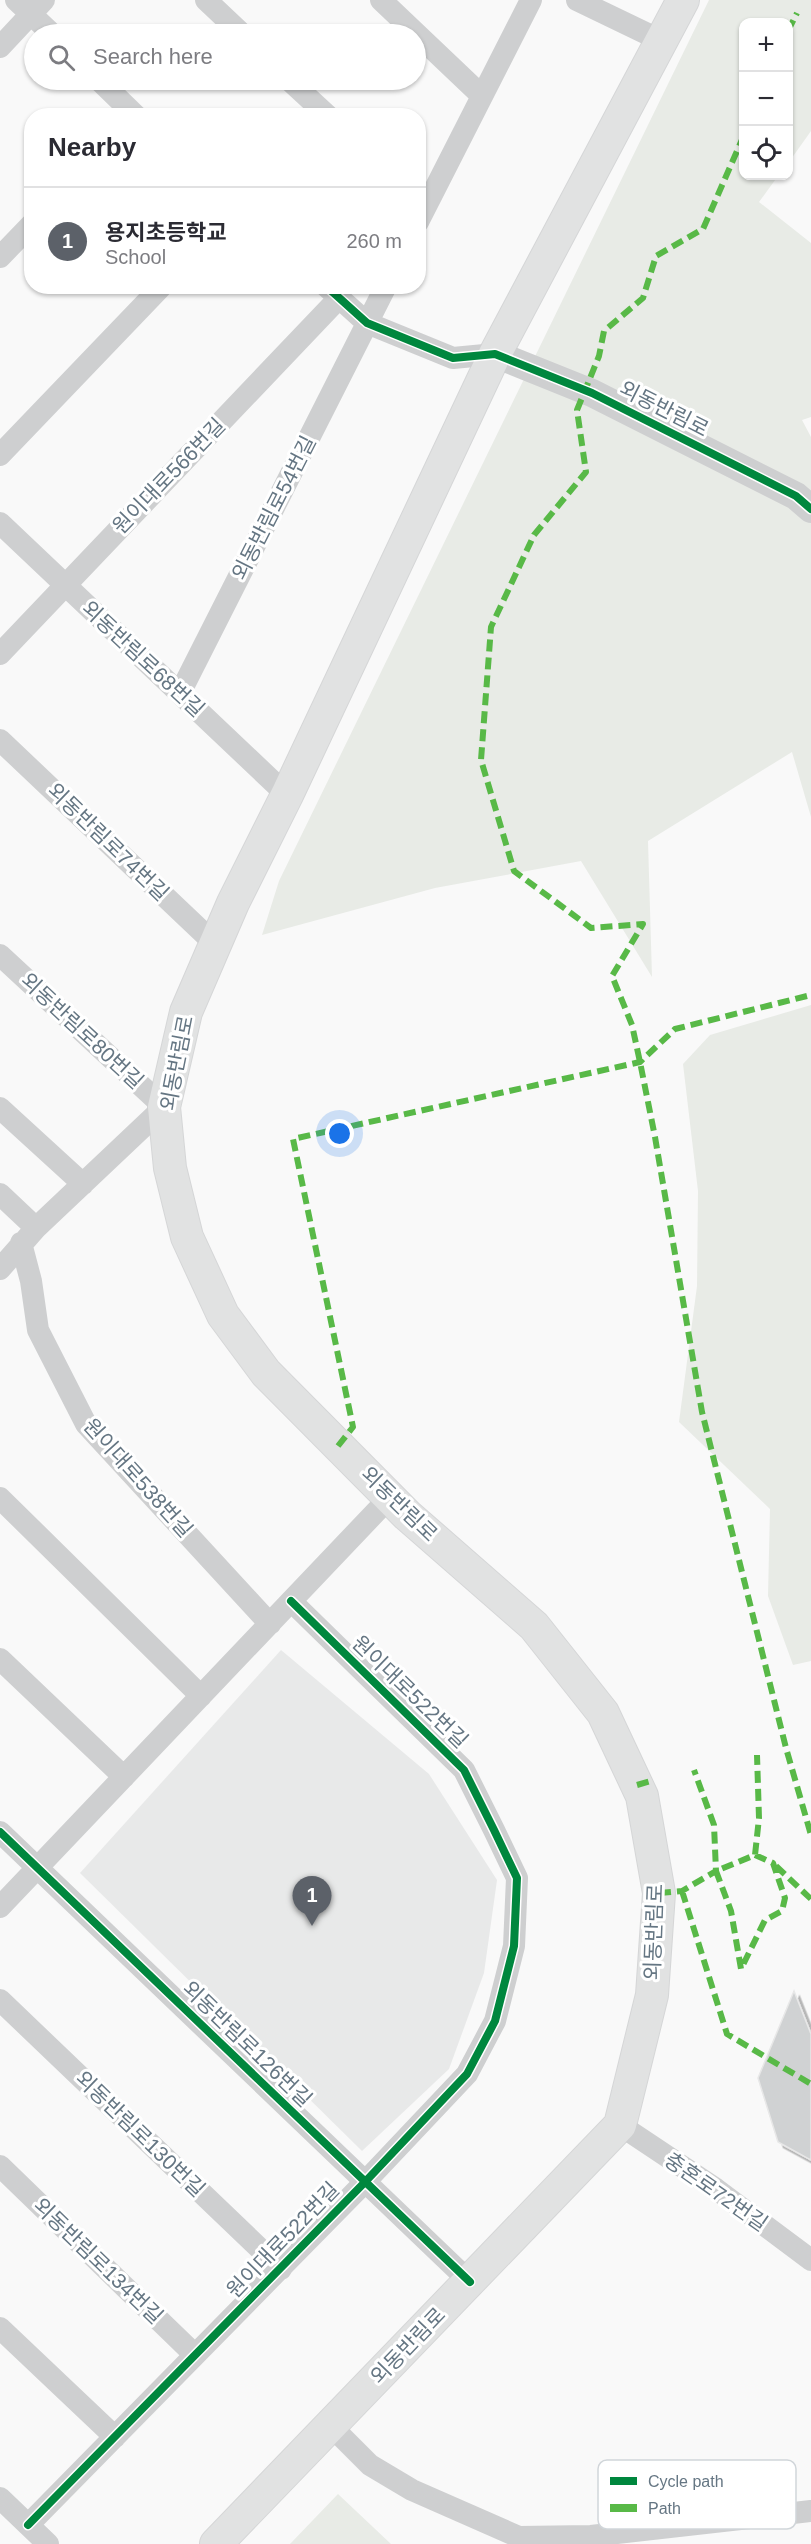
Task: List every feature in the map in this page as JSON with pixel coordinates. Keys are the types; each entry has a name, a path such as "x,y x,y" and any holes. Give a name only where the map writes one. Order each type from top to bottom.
{"main road":[{"name":"외동반림로","path":"216,2544 620,2125 652,1995 659,1893 642,1796 603,1713 534,1626 390,1497 266,1373 223,1315 187,1237 170,1168 164,1107 186,1012 232,903 287,795 495,354 683,0"}],"street":[{"path":"206,0 231,24"},
{"path":"381,0 406,24"},
{"path":"426,202 531,0"},
{"path":"577,0 662,42"},
{"path":"0,47 30,5 44,24"},
{"path":"426,43 482,96"},
{"path":"109,90 128,108"},
{"path":"300,90 319,108"},
{"path":"0,256 24,232"},
{"path":"0,454 154,294"},
{"name":"원이대로566번길","path":"0,654 331,294"},
{"path":"335,294 367,323 453,358 495,354"},
{"name":"외동반림로54번길","path":"180,693 382,294"},
{"name":"외동반림로","path":"495,354 592,393 796,496 811,509"},
{"name":"외동반림로68번길","path":"0,523 287,795"},
{"name":"외동반림로74번길","path":"0,740 215,944"},
{"name":"외동반림로80번길","path":"0,955 164,1107"},
{"path":"0,1269 28,1235 164,1107"},
{"path":"0,1108 83,1184"},
{"path":"0,1194 28,1235"},
{"name":"원이대로538번길","path":"28,1235 31,1281 38,1330 86,1424 270,1624"},
{"path":"0,1907 390,1497"},
{"path":"0,1498 201,1696"},
{"name":"원이대로522번길","path":"28,2525 365,2182 467,2074 495,2021 514,1946 517,1878 464,1770 291,1601"},
{"path":"0,1659 124,1777"},
{"name":"외동반림로126번길","path":"0,1832 470,2282"},
{"name":"외동반림로130번길","path":"0,2000 281,2268"},
{"name":"충혼로72번길","path":"620,2125 716,2189 811,2260"},
{"name":"외동반림로134번길","path":"0,2166 195,2355"},
{"path":"0,2328 115,2437"},
{"path":"331,2426 370,2465 412,2490 519,2538 591,2536 653,2529"},
{"path":"0,2498 48,2544"},
{"path":"796,2513 811,2511"}],"shaded area":[{"path":"709,0 811,0 811,131 793,156 793,18 739,18 739,180 775,180 759,202 811,243 811,417 802,420 811,437 811,817 792,752 648,841 652,977 581,861 435,888 262,935 279,881"},
{"path":"811,1005 811,1661 793,1665 768,1596 770,1509 679,1422 697,1286 698,1191 683,1064 710,1035"},
{"path":"281,1650 429,1774 497,1880 484,1973 449,2069 362,2151 80,1873"},
{"path":"338,2494 391,2544 290,2544"}],"building":[{"path":"794,1991 811,2034 811,2160 778,2142 758,2078"}],"marked path":[{"path":"793,21 797,13"},
{"path":"739,146 703,229 656,256 643,298 604,331 599,356 577,410 586,472 534,535 491,627 481,760 514,871 591,928 643,924 612,976 632,1025 640,1062 702,1412 786,1748 811,1835"},
{"path":"338,1446 353,1427 293,1139 640,1062 675,1029 811,995"},
{"path":"755,1855 773,1863 785,1898 782,1911 765,1920 741,1969 731,1911 716,1871 755,1855 759,1818 757,1755"},
{"path":"659,1893 682,1891 716,1871 714,1825 694,1770"},
{"path":"637,1785 651,1781"},
{"path":"776,1866 811,1899"},
{"path":"682,1891 727,2034 811,2084"}],"cycle path":[{"path":"335,294 367,323 453,358 495,354 592,393 796,496 811,509"},
{"path":"28,2525 365,2182 467,2074 495,2021 514,1946 517,1878 494,1830 464,1770 291,1601"},
{"path":"0,1832 470,2282"}],"place":[{"name":"용지초등학교","path":"312,1926"}]}
